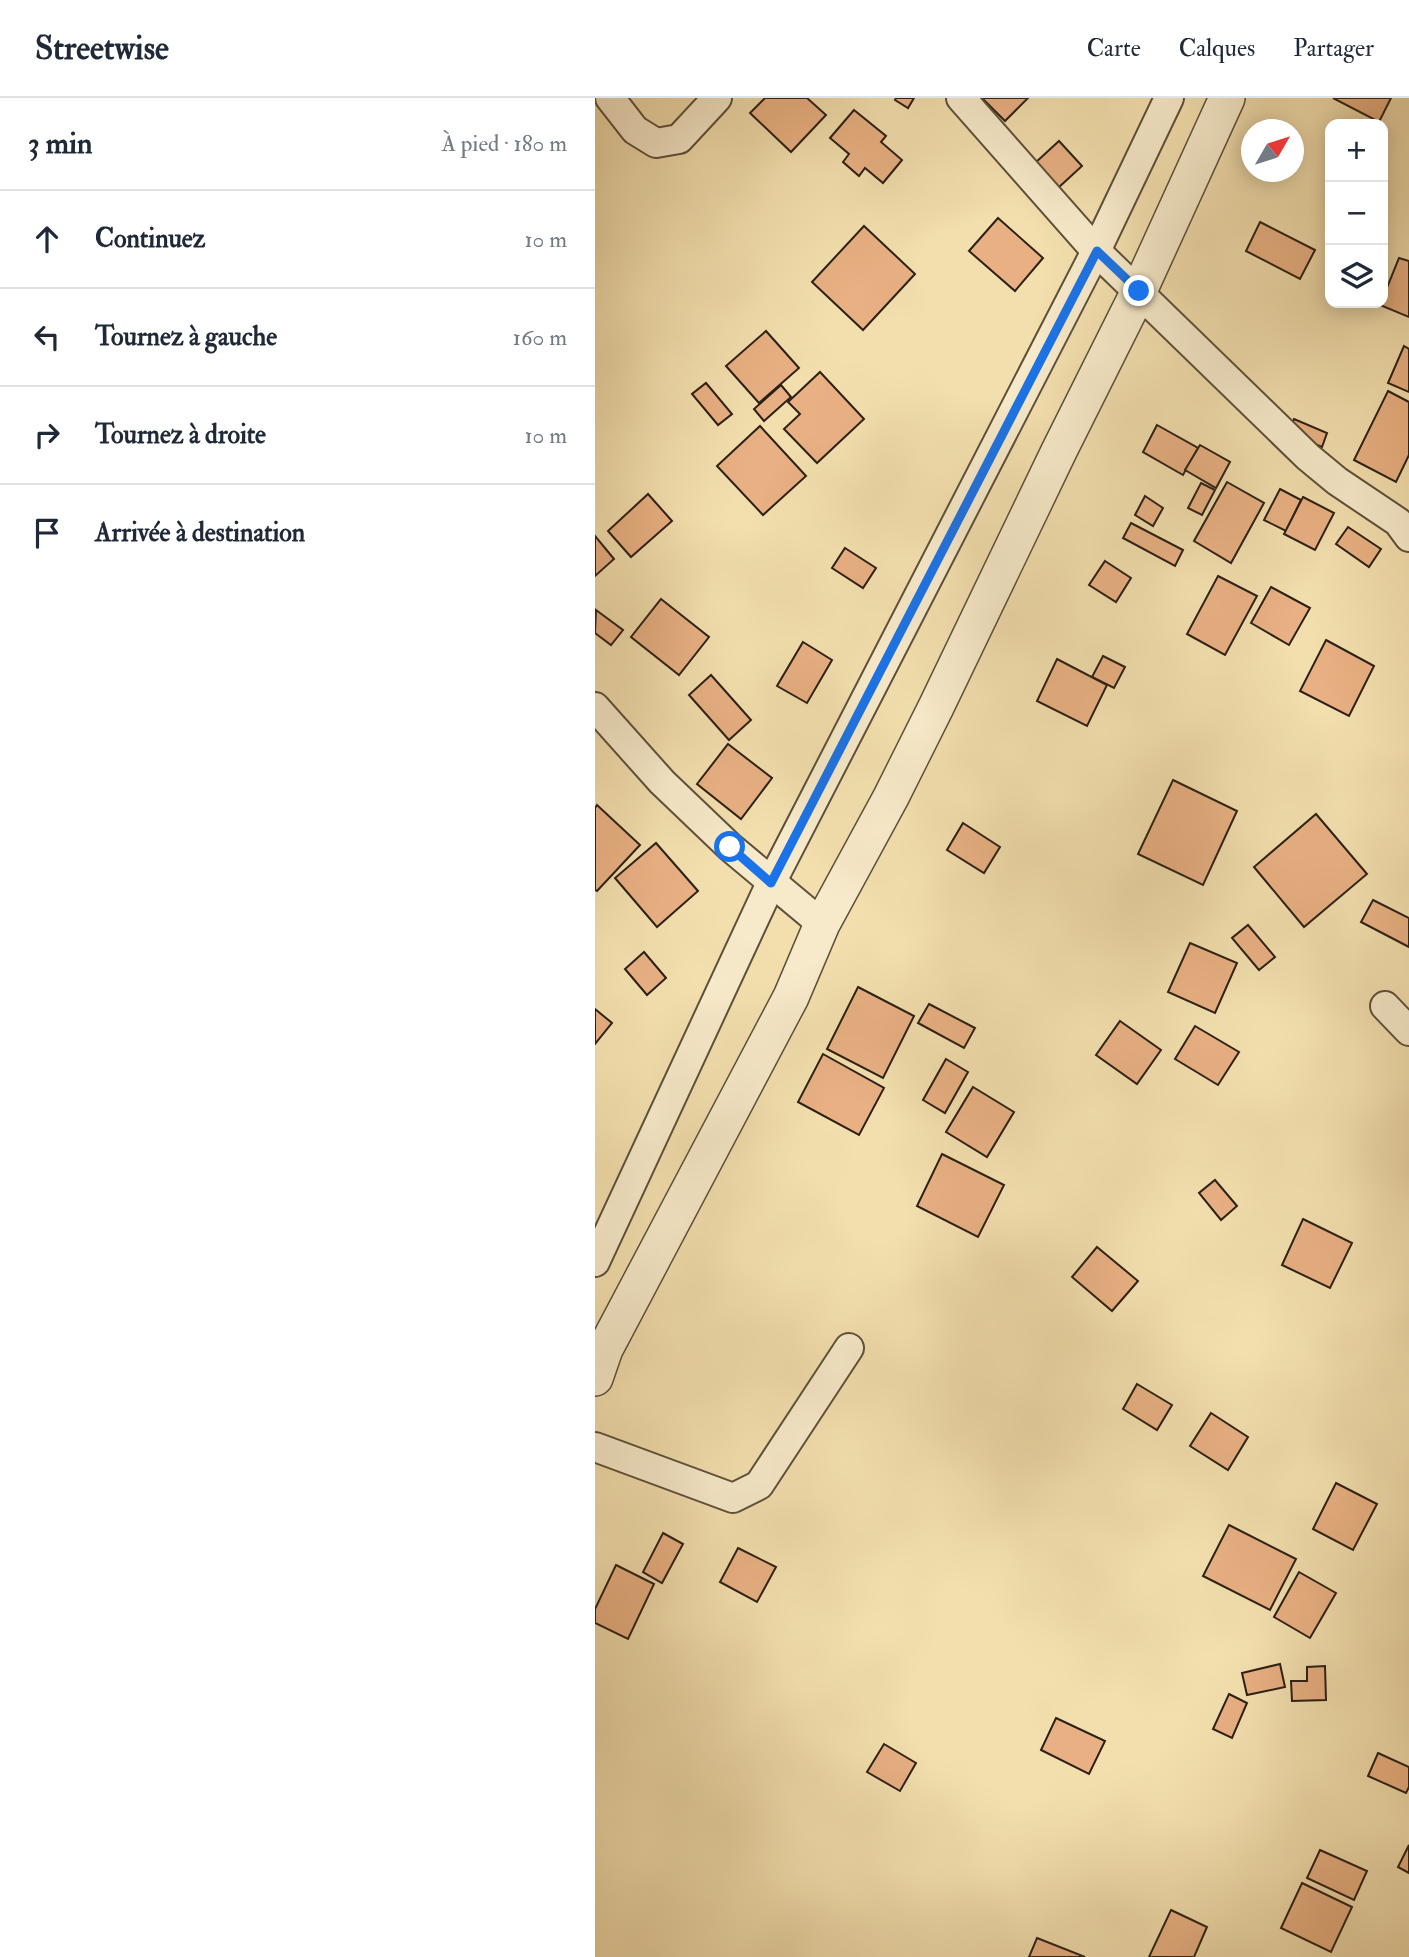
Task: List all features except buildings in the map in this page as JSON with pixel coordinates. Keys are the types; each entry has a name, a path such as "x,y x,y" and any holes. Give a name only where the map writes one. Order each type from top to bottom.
{"street":[{"path":"610,98 635,130 656,143 679,139 717,98"},
{"path":"961,98 1097,251 1308,457 1337,481 1398,522 1409,537"},
{"path":"595,1262 771,883 1097,251 1169,98"},
{"path":"595,1378 605,1349 791,997 822,924 914,752 1139,291 1227,98"},
{"path":"595,707 662,782 771,883 822,924"},
{"path":"1385,1006 1409,1031"},
{"path":"595,1447 733,1498 759,1485 849,1348"}],"route":[{"path":"730,847 771,883 1097,251 1139,291"}]}
